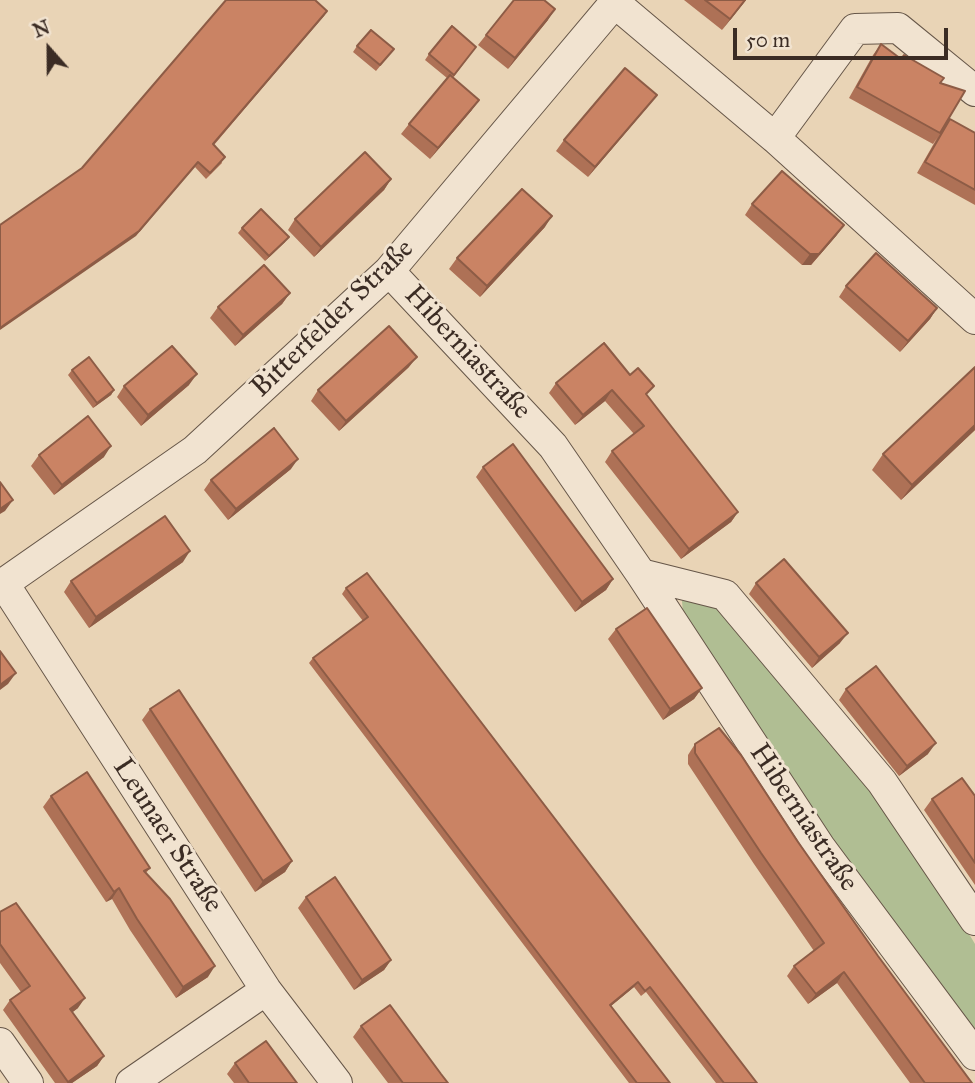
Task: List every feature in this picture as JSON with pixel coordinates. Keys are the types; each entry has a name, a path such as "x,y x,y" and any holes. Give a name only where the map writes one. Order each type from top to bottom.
{"street":[{"path":"616,1 775,138 975,319"},
{"name":"Bitterfelder Straße","path":"2,585 195,450 389,271 616,1"},
{"path":"775,138 855,29 898,28 975,91"},
{"name":"Hiberniastraße","path":"389,271 553,446 641,574 820,847 975,1055"},
{"path":"641,574 725,595 883,782 975,920"},
{"name":"Leunaer Straße","path":"2,585 266,990 337,1083"},
{"path":"131,1083 266,990"},
{"path":"0,1043 28,1083"}],"green space":[{"path":"688,598 707,599 725,614 867,784 954,909 975,944 975,1034 843,854 770,747 683,613 682,601"}],"building":[{"path":"226,0 315,0 327,11 213,144 225,157 210,173 198,162 139,231 0,328 0,225 82,168"},
{"path":"514,0 544,0 555,9 515,58 486,35"},
{"path":"705,0 745,0 730,19"},
{"path":"452,26 476,47 454,75 429,54"},
{"path":"371,30 394,49 380,65 357,46"},
{"path":"881,44 901,59 904,55 944,78 940,83 965,91 940,133 857,87"},
{"path":"625,68 657,95 595,167 564,140"},
{"path":"450,75 479,100 438,148 409,124"},
{"path":"950,119 975,133 975,190 925,162"},
{"path":"365,152 391,179 321,247 295,219"},
{"path":"782,171 844,225 819,254 810,254 752,204"},
{"path":"522,189 552,216 487,286 457,258"},
{"path":"261,209 289,237 269,256 242,228"},
{"path":"876,253 937,308 908,341 846,286"},
{"path":"264,265 290,293 243,335 218,307"},
{"path":"389,326 417,357 346,421 318,390"},
{"path":"604,343 630,375 638,368 654,386 646,394 738,512 689,549 612,451 644,426 612,390 583,415 556,383"},
{"path":"172,346 197,374 148,415 124,386"},
{"path":"89,357 114,390 97,403 72,370"},
{"path":"975,367 975,425 912,485 883,454"},
{"path":"88,416 111,446 62,485 39,455"},
{"path":"274,428 298,459 236,509 211,480"},
{"path":"513,444 613,579 582,602 483,467"},
{"path":"0,482 13,500 0,509"},
{"path":"165,516 190,551 96,617 71,581"},
{"path":"784,559 848,633 819,657 756,583"},
{"path":"367,573 757,1083 724,1083 650,987 645,991 638,982 610,1005 670,1083 637,1083 313,658 368,617 346,588"},
{"path":"647,608 702,688 670,709 616,629"},
{"path":"0,651 16,673 0,685"},
{"path":"876,666 936,743 907,766 846,689"},
{"path":"179,690 292,861 263,881 150,709"},
{"path":"719,728 741,755 878,956 972,1083 925,1083 844,972 816,994 794,966 824,943 695,753 695,744"},
{"path":"87,772 150,868 144,871 170,899 215,966 183,987 119,888 114,892 51,796"},
{"path":"962,778 975,796 975,863 932,799"},
{"path":"335,877 391,960 362,980 306,897"},
{"path":"16,903 85,998 70,1009 104,1056 68,1082 10,1000 30,986 0,944 0,912"},
{"path":"390,1005 448,1083 403,1083 361,1026"},
{"path":"266,1041 297,1083 249,1083 235,1063"}]}
